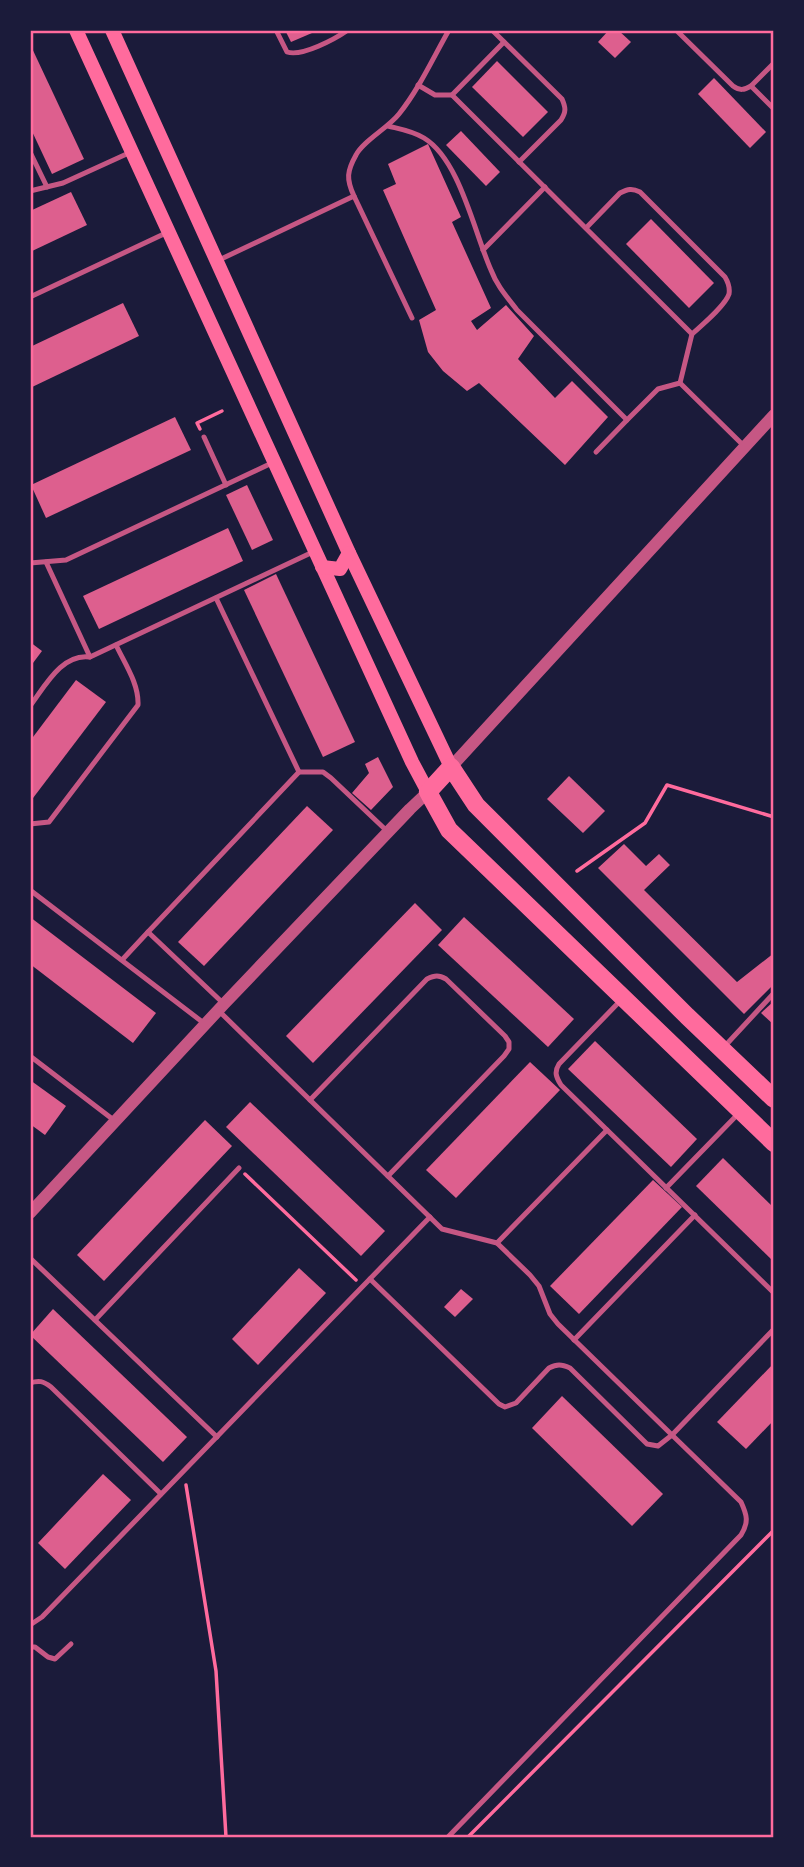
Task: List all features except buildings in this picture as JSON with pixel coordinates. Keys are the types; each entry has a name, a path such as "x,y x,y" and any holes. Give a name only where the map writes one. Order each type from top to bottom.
{"main road":[{"path":"76,30 412,762 449,830 774,1143"},
{"path":"111,30 349,553 451,767 476,806 774,1099"},
{"path":"322,567 340,569 349,553"},
{"path":"428,792 451,767"},
{"path":"668,1039 662,1027 662,1015 674,1010 687,1016"}],"street":[{"path":"451,767 774,415"},
{"path":"30,1213 221,1007 428,792"}],"lane":[{"path":"276,30 287,52 295,54 348,30"},
{"path":"412,318 354,196 348,173 358,151 388,126 407,104 449,30"},
{"path":"492,30 562,99 565,106 565,114 561,120 519,162"},
{"path":"676,30 739,90 751,86 774,63"},
{"path":"418,85 435,95 452,94 504,42"},
{"path":"751,86 774,109"},
{"path":"452,94 692,334"},
{"path":"388,126 413,132 426,139 440,152 459,186 501,290 517,310 627,420"},
{"path":"30,152 47,187"},
{"path":"30,191 64,183 131,152"},
{"path":"483,250 545,187"},
{"path":"586,228 620,193 634,188 725,277 729,293 724,302 692,334 680,383"},
{"path":"216,261 354,196"},
{"path":"30,297 169,232"},
{"path":"596,452 658,388 680,383"},
{"path":"680,383 744,447"},
{"path":"204,437 226,485"},
{"path":"30,563 66,560 274,462"},
{"path":"30,706 60,666 81,656 90,657 315,551"},
{"path":"46,562 90,657"},
{"path":"216,598 299,772"},
{"path":"30,824 49,822 138,705 138,695 116,645"},
{"path":"122,960 299,772 323,772 388,832"},
{"path":"30,890 205,1024"},
{"path":"148,932 310,1100 442,1229 497,1243 530,1275 550,1314 741,1502 747,1514 747,1525 741,1535 448,1837"},
{"path":"310,1100 427,979 433,976 440,975 446,979 505,1036 509,1049 504,1056 388,1176"},
{"path":"722,1049 774,993"},
{"path":"624,997 555,1070 556,1077 561,1085 774,1293"},
{"path":"30,1056 115,1121"},
{"path":"666,1188 741,1111"},
{"path":"497,1243 607,1130"},
{"path":"94,1320 239,1168"},
{"path":"574,1339 695,1215"},
{"path":"30,1625 42,1617 430,1217"},
{"path":"30,1258 217,1437"},
{"path":"370,1279 499,1404 505,1407 516,1403 549,1368 562,1364 570,1368 648,1444 658,1447 774,1329"},
{"path":"30,1383 44,1382 51,1387 161,1494"},
{"path":"30,1647 35,1647 55,1659 71,1644"}],"path":[{"path":"204,437 197,423 222,411"},
{"path":"577,871 645,823 667,785 774,817"},
{"path":"239,1168 363,1286"},
{"path":"184,1471 216,1671 226,1837"},
{"path":"468,1837 774,1530"}]}
